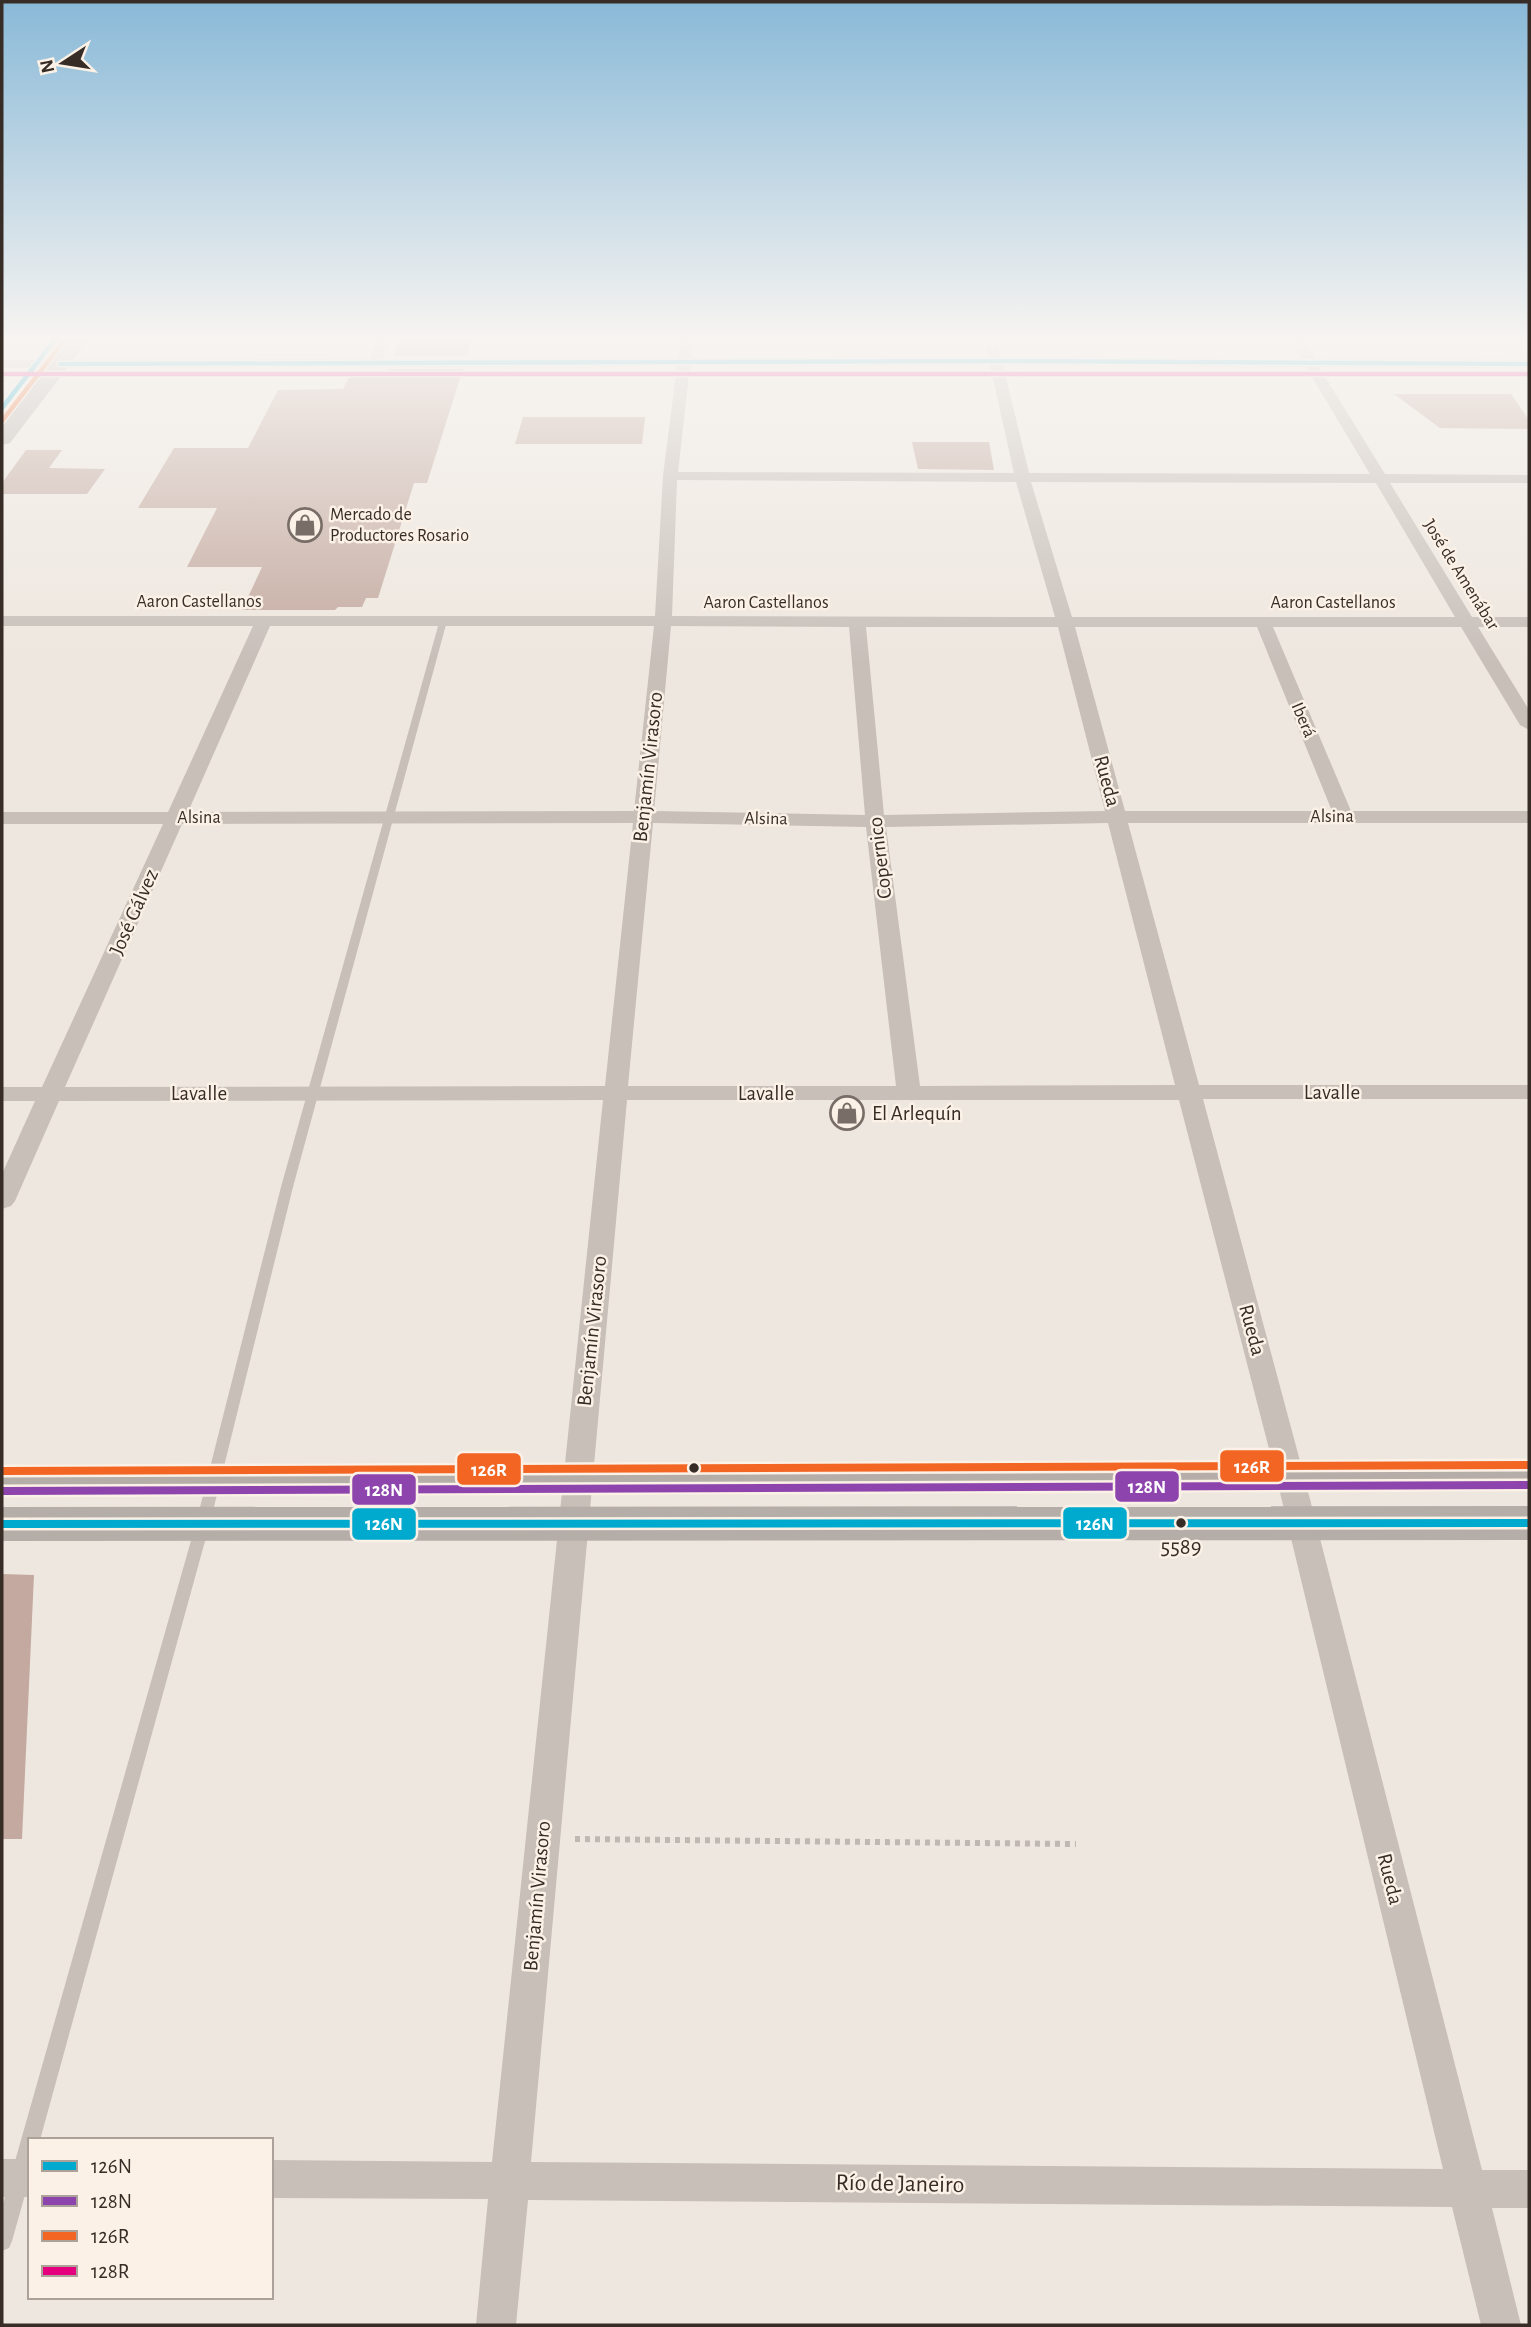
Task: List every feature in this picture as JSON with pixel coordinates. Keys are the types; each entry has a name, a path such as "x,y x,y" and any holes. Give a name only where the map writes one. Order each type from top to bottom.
{"main road":[{"path":"2,1480 1529,1475"},
{"path":"2,1524 1529,1523"}],"street":[{"name":"Benjamín Virasoro","path":"496,2325 572,1524 663,622 670,476 674,446"},
{"name":"Rueda","path":"1015,446 1065,622 1290,1476 1501,2325"},
{"name":"José de Amenábar","path":"1359,446 1529,725"},
{"path":"670,476 1529,479"},
{"name":"Aaron Castellanos","path":"2,621 1529,622"},
{"name":"José Gálvez","path":"2,1201 264,621"},
{"name":"Iberá","path":"1263,622 1344,817"},
{"name":"Copernico","path":"857,623 875,821 909,1093"},
{"name":"Alsina","path":"2,818 643,817 875,821 1116,817 1529,817"},
{"name":"Lavalle","path":"2,1094 1529,1092"},
{"name":"Río de Janeiro","path":"273,2179 1529,2189"}],"lane":[{"path":"31,2138 215,1479 287,1187 443,621"},
{"path":"2,2241 17,2178 28,2147"}],"path":[{"path":"542,1839 1076,1844"}],"building":[{"name":"Mercado de Productores Rosario","path":"249,446 439,446 427,483 414,483 378,598 366,598 362,607 338,607 335,610 242,610 262,567 187,567 217,508 138,508 174,448 248,448"},
{"path":"913,446 990,446 994,470 918,469"},
{"path":"26,450 62,450 49,468 105,469 87,494 2,494 2,483"},
{"path":"2,1574 34,1575 22,1839 2,1839"}],"transit line":[{"name":"126R","path":"2,1471 1529,1465"},
{"name":"128N","path":"2,1491 1529,1485"},
{"name":"126N","path":"2,1524 1529,1523"}],"place":[{"name":"Mercado de Productores Rosario","path":"305,525"},
{"name":"El Arlequín","path":"847,1113"},
{"name":"5589","path":"1181,1523"}]}
